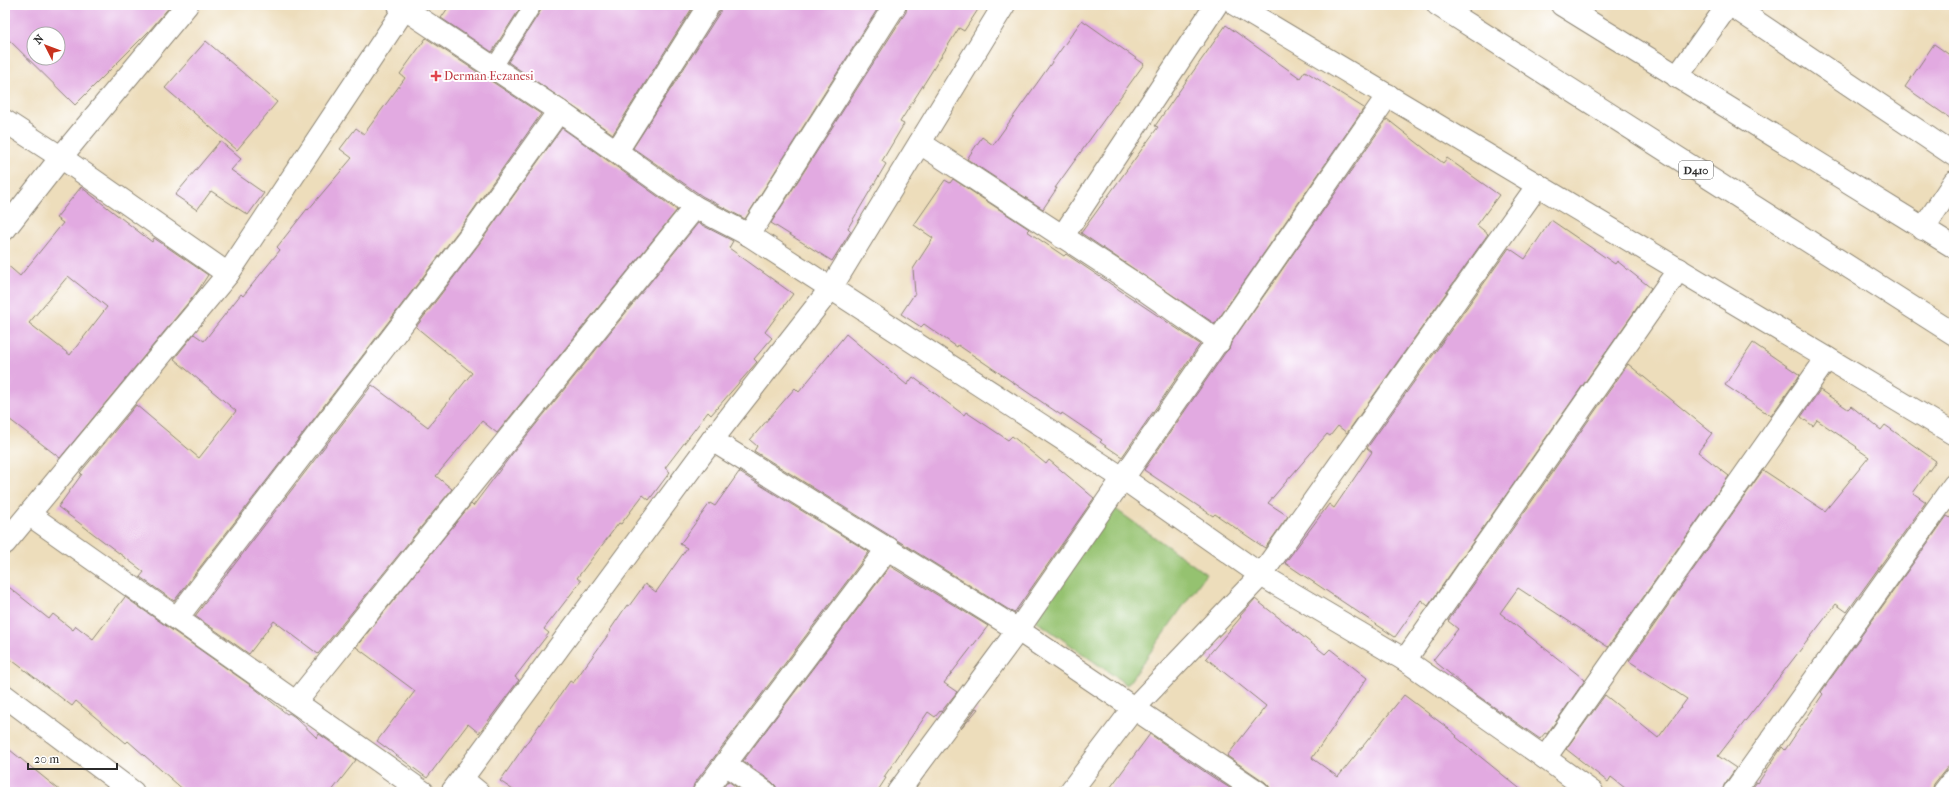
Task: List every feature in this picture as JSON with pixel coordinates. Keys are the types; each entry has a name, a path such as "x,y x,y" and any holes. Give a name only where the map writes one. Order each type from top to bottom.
{"main road":[{"path":"5,229 188,5"},
{"path":"617,151 709,5"},
{"path":"749,235 895,5"},
{"path":"464,788 712,440 831,288 1004,5"},
{"path":"1062,237 1216,5"},
{"path":"1236,5 1954,434"},
{"name":"D410","path":"1438,5 1954,334"},
{"path":"1562,5 1954,247"},
{"path":"1677,77 1730,5 1954,155"},
{"path":"5,543 30,515 228,274 404,6 617,151 695,207 749,235 831,288 1124,479 1261,575 1405,660 1592,792"},
{"path":"898,792 1018,630 1219,342 1388,95"},
{"path":"177,618 469,237 559,111"},
{"path":"5,121 62,158 228,274"},
{"path":"920,143 1143,289 1219,342"},
{"path":"1923,229 1954,182"},
{"path":"1070,792 1134,708 1261,575 1538,185"},
{"path":"296,702 695,207"},
{"path":"1405,660 1679,269"},
{"path":"1545,758 1827,358"},
{"path":"712,440 1018,630 1258,792"},
{"path":"1734,792 1954,484"},
{"path":"30,515 423,792"},
{"path":"704,792 888,548"},
{"path":"7,700 132,792"},
{"path":"725,764 765,792"},
{"path":"1944,792 1954,779"}],"lane":[{"path":"494,67 533,5"}],"green space":[{"path":"1114,508 1206,574 1127,685 1035,620"}],"building":[{"path":"5,5 171,5 150,30 75,105 35,66 66,66 66,26 26,26 26,57 5,36"},
{"path":"450,5 522,5 492,52 441,18"},
{"path":"542,5 694,5 613,134 508,62 541,10"},
{"path":"721,5 880,5 745,219 702,196 633,148 720,12"},
{"path":"907,5 981,5 964,31 959,28 900,122 904,124 882,161 886,164 848,228 851,231 832,261 771,223 906,12"},
{"path":"1082,20 1144,64 1055,188 1057,188 1043,209 967,159 982,137 993,145"},
{"path":"1226,25 1300,78 1305,71 1364,108 1215,324 1081,233 1158,127 1155,126"},
{"path":"426,38 541,114 459,230 174,601 140,577 144,572 58,507 82,474 80,473 136,405 199,458 236,411 174,359 194,334 204,341 241,294 243,296 280,250 277,247 307,209 308,210 352,158 340,149 356,128 364,134 405,78 400,74"},
{"path":"206,41 277,102 237,150 165,88"},
{"path":"1934,44 1954,58 1954,121 1905,87"},
{"path":"1387,119 1443,163 1447,158 1499,195 1477,225 1488,234 1347,433 1338,426 1330,436 1327,434 1268,503 1288,516 1265,548 1215,514 1213,516 1144,470"},
{"path":"562,128 677,210 497,433 482,421 436,476 452,489 318,654 274,621 249,654 195,616 372,385 428,427 472,373 416,327 479,244"},
{"path":"220,141 241,159 231,170 264,193 248,215 211,191 197,210 175,195"},
{"path":"953,179 1029,229 1027,231 1064,256 1066,254 1200,344 1122,457 1100,442 1102,440 1062,413 1061,415 958,345 957,347 924,324 921,327 901,314 915,293 913,269 933,238 914,225 945,180 950,183"},
{"path":"81,187 152,242 154,238 208,275 197,292 60,458 5,416 5,263 20,276 63,223 56,218","holes":["68,276 107,307 70,355 29,323"]},
{"path":"1551,220 1615,264 1617,261 1651,288 1428,606 1421,600 1395,637 1285,563 1329,504 1334,508 1372,452 1367,448 1509,248 1525,259"},
{"path":"698,223 733,241 729,248 793,294 765,332 772,338 754,359 757,362 711,415 708,412 665,468 670,472 649,500 643,495 621,524 619,523 577,578 581,581 544,629 549,633 515,677 519,680 479,733 468,724 427,778 377,741 415,691 356,647 471,504 473,506 512,454"},
{"path":"846,334 907,385 913,377 964,415 966,412 1008,440 1012,436 1046,464 1049,460 1094,498 1014,613 754,451 757,446 750,440 795,388 799,392"},
{"path":"1753,343 1800,375 1771,416 1725,385"},
{"path":"1628,364 1712,433 1698,452 1729,476 1608,647 1518,588 1500,613 1585,680 1547,734 1545,733 1540,739 1471,691 1433,660 1458,629 1448,621"},
{"path":"1820,390 1848,409 1851,406 1881,430 1885,425 1936,461 1913,493 1926,502 1847,612 1836,604 1718,756 1736,768 1724,785 1722,792 1630,792 1611,777 1608,782 1566,749 1605,695 1658,738 1687,699 1629,661 1763,470 1825,511 1869,457 1817,420 1813,426 1801,417"},
{"path":"739,472 869,552 694,784 692,792 516,792 500,781 570,681 573,683 611,631 610,630 627,605 629,606 645,584 656,592 687,548 680,544 710,503 715,506"},
{"path":"1947,516 1954,520 1954,759 1934,784 1932,792 1749,792 1757,782 1758,783 1782,747 1785,750 1823,694 1821,692"},
{"path":"890,566 988,626 944,683 957,692 941,712 940,711 935,717 928,712 884,777 886,778 877,792 777,792 776,786 772,782 743,761"},
{"path":"5,584 49,619 53,614 73,630 76,626 93,639 125,597 253,687 287,714 289,713 295,717 317,738 319,734 356,760 331,792 186,792 128,741 126,743 76,701 72,706 5,655"},
{"path":"1255,599 1325,654 1330,649 1367,678 1312,758 1338,777 1404,695 1449,729 1457,736 1456,737 1524,792 1270,792 1269,786 1265,782 1227,756 1266,706 1206,658"},
{"path":"976,708 978,709 961,729"},
{"path":"1150,734 1211,776 1236,792 1107,792"},
{"path":"5,746 62,792 5,792"},
{"path":"728,781 743,792 720,792"}],"place":[{"name":"Derman Eczanesi","path":"436,76"}]}
